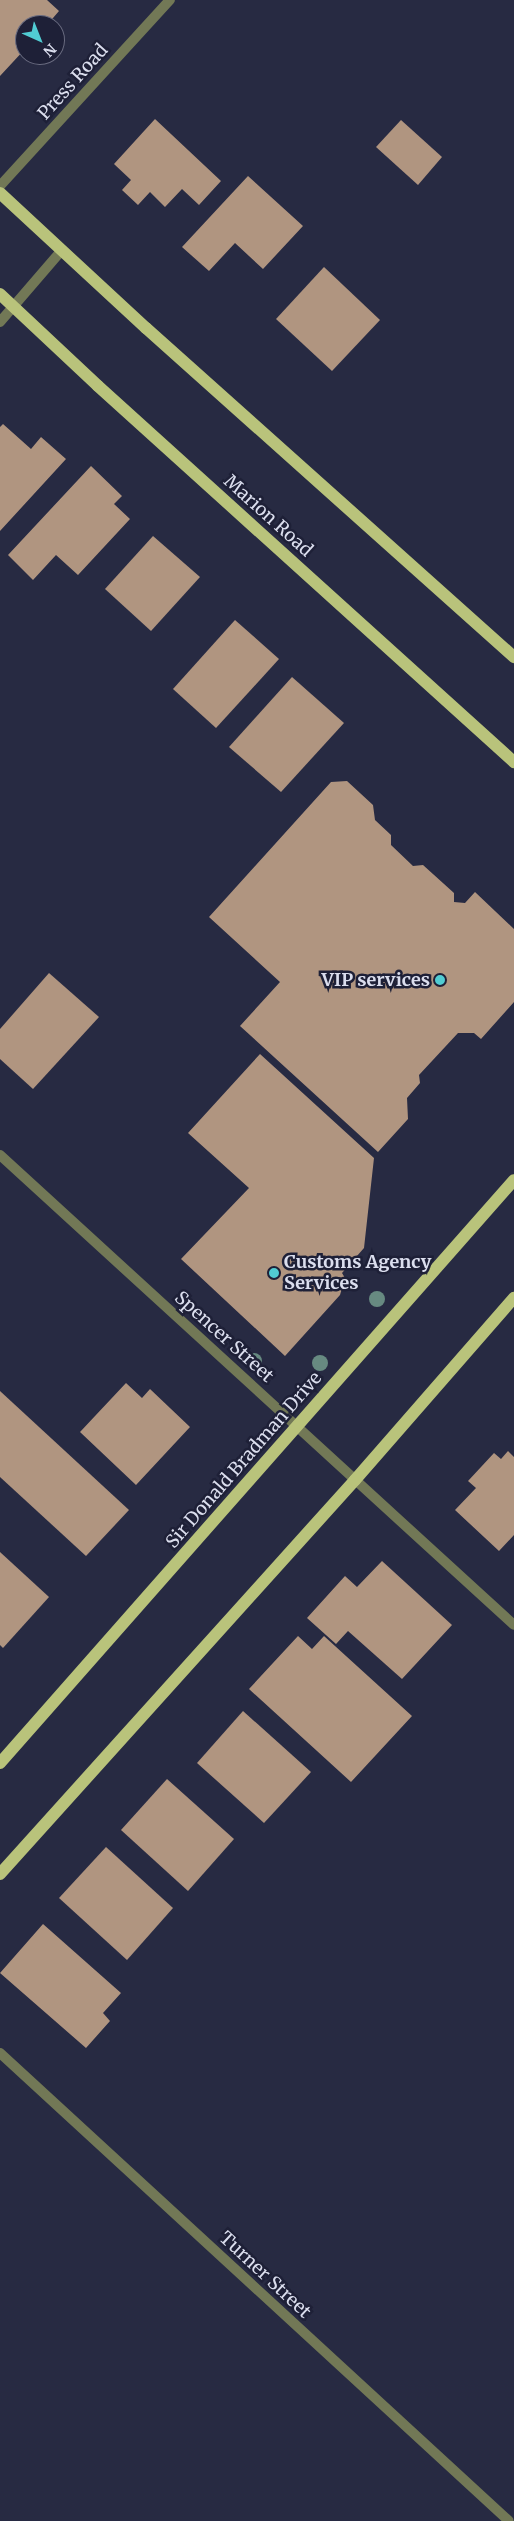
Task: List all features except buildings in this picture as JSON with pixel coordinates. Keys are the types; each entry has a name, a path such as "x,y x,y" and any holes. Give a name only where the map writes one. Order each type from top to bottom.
{"main road":[{"path":"0,193 146,328 514,656"},
{"name":"Marion Road","path":"0,294 98,386 514,762"},
{"name":"Sir Donald Bradman Drive","path":"0,1763 514,1180"},
{"path":"0,1874 355,1480 514,1298"}],"street":[{"name":"Press Road","path":"0,186 170,0"},
{"path":"0,322 62,250"},
{"name":"Spencer Street","path":"0,1155 514,1624"},
{"name":"Turner Street","path":"0,2053 509,2521"}],"place":[{"name":"VIP services","path":"440,980"},
{"name":"Customs Agency Services","path":"274,1273"}]}
